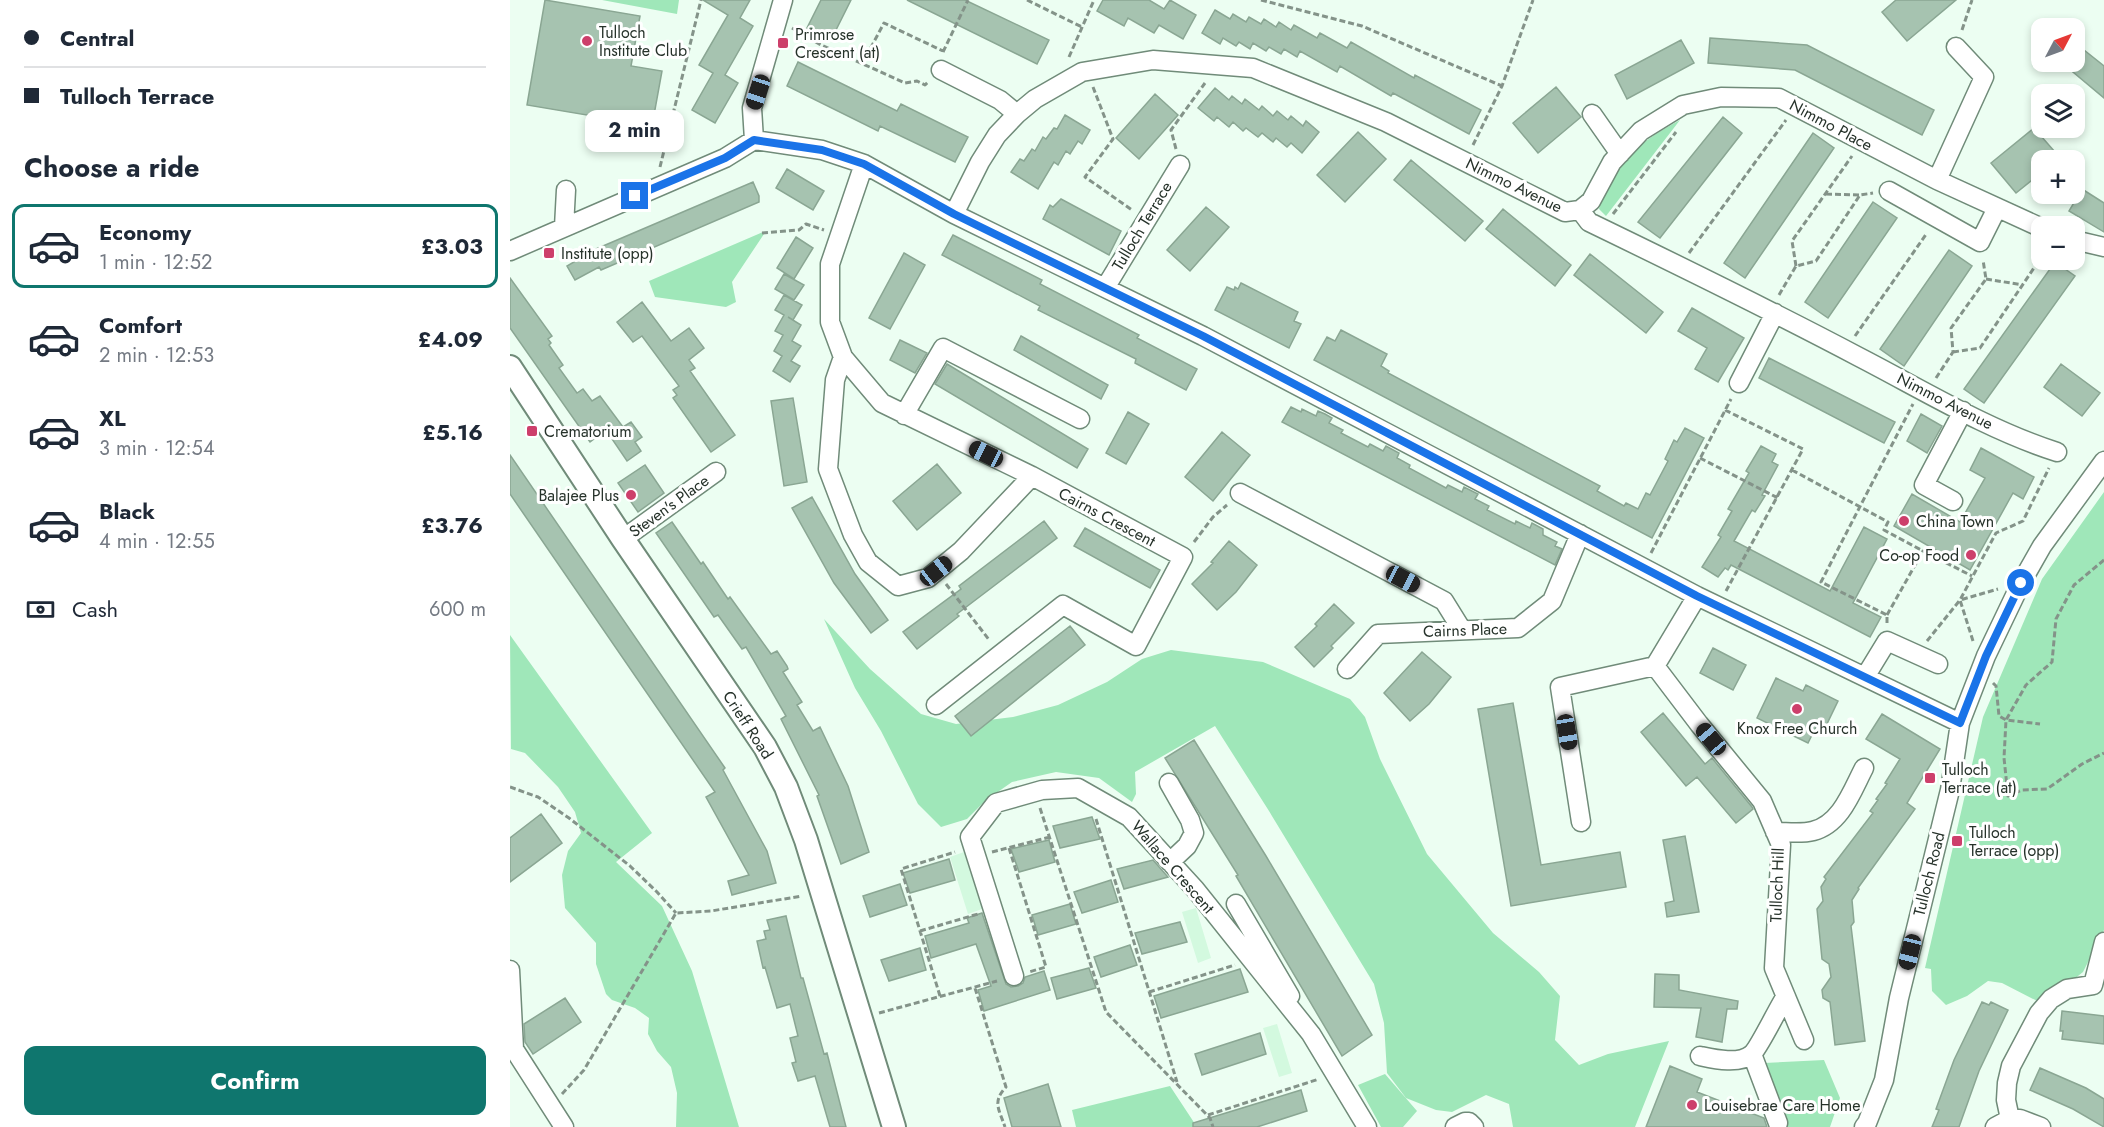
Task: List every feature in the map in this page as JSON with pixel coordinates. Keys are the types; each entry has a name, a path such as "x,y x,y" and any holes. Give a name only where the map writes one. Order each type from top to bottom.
{"main road":[{"name":"Crieff Road","path":"510,368 765,747 786,787 806,840 894,1127"}],"street":[{"path":"510,251 725,158 754,140 752,108 783,0"},
{"path":"1937,180 1984,77 1956,47"},
{"name":"Nimmo Avenue","path":"954,214 980,162 998,135 1017,114 1035,99 1082,72 1153,60 1253,69 1386,122 1565,212 1580,210 1589,222 1773,312 2030,444 2057,452"},
{"path":"941,70 1000,100 1017,114"},
{"name":"Nimmo Place","path":"1580,210 1591,201 1612,162 1641,131 1683,105 1721,97 1779,98 1937,180 2031,223"},
{"path":"1592,114 1620,154"},
{"name":"Tulloch Terrace","path":"754,140 822,150 864,164 954,214 1203,336 1697,596 1960,723"},
{"name":"Cairns Crescent","path":"864,164 830,264 830,322 843,357 882,403 1032,476 1183,557"},
{"name":"Tulloch Terrace","path":"1105,288 1180,165"},
{"path":"564,227 566,189"},
{"path":"1889,190 1980,242 1997,208"},
{"path":"2085,243 2104,247"},
{"path":"1739,383 1773,312"},
{"path":"904,415 943,348 1080,419"},
{"path":"843,357 835,380 828,469 853,535 868,562 898,586 928,578 961,551 1032,476"},
{"path":"1953,501 1924,485 1963,411"},
{"name":"Tulloch Road","path":"1864,1127 1884,1080 1899,998 1950,790 1960,723 2021,583 2042,546 2104,461"},
{"name":"Steven's Place","path":"623,539 716,472"},
{"path":"1239,494 1444,601 1462,630"},
{"name":"Cairns Place","path":"1347,669 1378,634 1518,628 1552,601 1580,534"},
{"path":"936,705 1064,605 1136,646 1183,557"},
{"path":"1581,822 1560,687 1655,666 1697,596"},
{"path":"1864,677 1887,641 1938,664"},
{"name":"Tulloch Hill","path":"1655,666 1762,801 1780,844 1774,968 1804,1040"},
{"path":"1775,832 1813,831 1832,822 1864,768"},
{"path":"1169,783 1190,820 1194,833 1187,846 1170,861"},
{"name":"Wallace Crescent","path":"1014,976 970,837 996,803 1035,792 1078,788 1129,817 1195,889 1311,1034 1367,1127"},
{"path":"1236,904 1311,1034"},
{"path":"2041,1127 2020,1119 2002,1123 2011,1066 2042,1007 2067,989 2099,986 2099,955 2104,942"},
{"path":"510,970 514,1049 564,1127"},
{"path":"1700,1056 1742,1059 1752,1054 1785,996"},
{"path":"1752,1054 1778,1123"},
{"path":"1455,1127 1465,1122 1469,1122 1474,1127"}],"path":[{"path":"655,187 701,0"},
{"path":"778,19 821,45 862,64 905,83 917,81 925,85 941,70 943,51 968,0"},
{"path":"1027,0 1082,28"},
{"path":"1057,87 1094,0"},
{"path":"1261,0 1362,26 1502,86"},
{"path":"1466,162 1502,86 1533,0"},
{"path":"1956,47 1972,0"},
{"path":"862,64 884,23 943,51"},
{"path":"1180,165 1171,130 1218,66"},
{"path":"1087,71 1113,139 1085,177 1146,220"},
{"path":"1680,266 1796,106"},
{"path":"1603,228 1679,129"},
{"path":"1773,312 1796,266 1792,241 1862,141"},
{"path":"1825,194 1860,195 1889,190"},
{"path":"1796,266 1816,261 1860,195"},
{"path":"1846,350 1938,218"},
{"path":"762,233 799,230 806,224 840,235"},
{"path":"1887,615 1821,582 1859,507 1924,391 1953,352 1951,328 1986,279 1980,242"},
{"path":"1953,352 1980,348 2032,270"},
{"path":"1986,279 2022,285"},
{"path":"1643,567 1739,383"},
{"path":"1718,606 1803,449 1725,410"},
{"path":"1917,654 1960,600 1996,532 2023,521 2057,452"},
{"path":"1700,458 1778,498"},
{"path":"1792,470 1888,522 1884,530 1972,576"},
{"path":"1183,557 1213,517 1239,494"},
{"path":"1887,641 1887,615 1923,551"},
{"path":"2104,560 2074,585 2056,619 2052,662 2026,685 2006,720 2004,758 2008,796 2022,790 2048,789 2082,765 2104,753"},
{"path":"936,571 1001,654"},
{"path":"1960,600 2021,583"},
{"path":"1960,600 1970,636 1996,686 1999,716 2006,720 2040,724"},
{"path":"510,787 538,798 569,818 630,866 676,913"},
{"path":"1035,792 1106,1012 1208,1115 1213,1127"},
{"path":"1088,794 1177,1084"},
{"path":"874,1015 1046,967 1009,848 1050,837"},
{"path":"938,857 901,868 940,996"},
{"path":"676,913 711,911 821,893"},
{"path":"551,1106 584,1070 676,913"},
{"path":"920,931 966,917"},
{"path":"1149,992 1251,960"},
{"path":"975,988 1006,1087 998,1095 997,1102 1005,1127"},
{"path":"1208,1115 1335,1073"}],"shaded area":[{"path":"964,852 982,909 968,914 950,857"},
{"path":"1196,908 1211,958 1198,963 1182,912"},
{"path":"1277,1024 1292,1073 1279,1077 1263,1028"}],"green space":[{"path":"602,0 679,0 677,14"},
{"path":"1680,120 1606,216 1599,209 1604,193 1620,166 1640,145"},
{"path":"763,232 764,234 732,282 736,302 726,307 655,297 649,281"},
{"path":"2104,492 2104,930 2083,972 2043,1004 2002,983 1988,981 1967,996 1946,1005 1932,991 1931,969 1925,968 1983,717 2042,579"},
{"path":"824,619 870,669 921,714 956,724 1013,717 1058,705 1107,682 1142,659 1171,650 1263,662 1350,699 1365,717 1380,759 1427,854 1493,933 1539,972 1560,996 1555,1040 1579,1065 1608,1054 1669,1041 1635,1127 1513,1127 1509,1104 1486,1095 1452,1112 1436,1110 1406,1098 1387,1073 1384,1023 1374,984 1215,726 1135,772 1136,794 1132,802 1099,778 1056,772 1012,782 985,801 967,819 941,827 918,804 881,731 855,688"},
{"path":"510,635 652,833 616,862 662,906 692,971 739,1127 676,1127 677,1093 671,1067 657,1051 648,1034 649,1018 635,1008 612,1000 606,994 596,964 596,943 565,908 562,875 568,851 581,833 575,812 558,787 525,753 511,749"},
{"path":"1824,1060 1840,1098 1830,1127 1785,1127 1764,1063"},
{"path":"1385,1074 1417,1111 1403,1127 1381,1127 1358,1085"},
{"path":"1170,1086 1197,1127 1076,1127 1072,1110"}],"building":[{"name":"Tulloch Institute Club","path":"545,0 640,16 631,66 662,71 652,126 527,105"},
{"path":"703,0 750,0 740,18 753,26 725,75 738,83 715,123 692,110 713,73 699,65 728,15"},
{"path":"821,0 851,0 831,40 807,28"},
{"path":"907,0 965,0 1049,40 1037,64"},
{"path":"1103,0 1149,0 1164,9 1170,0 1196,15 1183,39 1159,25 1154,33 1128,18 1124,26 1097,11"},
{"path":"1896,0 1956,0 1907,41 1882,12"},
{"path":"1215,10 1230,19 1233,14 1246,22 1249,17 1261,24 1264,19 1276,27 1279,22 1291,30 1294,25 1317,38 1320,33 1347,48 1351,42 1414,78 1415,75 1481,110 1469,134 1393,93 1391,96 1340,66 1337,72 1300,51 1297,57 1284,49 1281,54 1269,47 1266,51 1253,43 1250,49 1239,42 1236,46 1223,38 1220,44 1202,33"},
{"path":"1710,38 1807,45 1934,110 1922,135 1795,70 1708,63"},
{"path":"1681,40 1694,63 1627,99 1615,75"},
{"path":"2085,51 2104,66 2104,98 2073,72 2085,72"},
{"path":"798,62 897,111 901,104 968,137 955,162 880,126 878,131 787,86"},
{"path":"1556,87 1581,117 1538,153 1513,123"},
{"path":"1215,88 1229,100 1232,96 1242,104 1245,99 1259,110 1262,106 1273,116 1277,111 1288,120 1291,116 1303,126 1306,121 1319,132 1302,153 1291,143 1287,147 1276,138 1273,142 1262,133 1258,137 1246,128 1243,131 1233,122 1229,127 1217,117 1214,121 1198,108"},
{"path":"1155,94 1178,115 1139,159 1116,138"},
{"path":"1065,115 1090,130 1082,144 1078,141 1070,154 1066,151 1058,165 1054,162 1038,189 1011,172 1020,159 1024,161 1032,149 1035,151 1043,137 1046,139 1054,128 1057,129"},
{"path":"1723,117 1742,133 1660,238 1638,222"},
{"path":"2031,130 2031,138 2043,138 2053,150 2031,150 2031,181 2016,193 1991,163"},
{"path":"1358,132 1386,159 1345,202 1317,175"},
{"path":"1813,133 1834,148 1745,278 1724,263"},
{"path":"1411,160 1483,221 1465,241 1394,180"},
{"path":"787,169 824,191 813,210 776,188"},
{"path":"753,182 759,202 601,270 599,267 575,280 567,266 596,249"},
{"path":"2085,191 2104,203 2104,232 2085,221 2085,216 2077,216 2069,211 2073,204 2085,204"},
{"path":"1061,199 1121,231 1109,255 1043,219 1050,205 1053,207"},
{"path":"1873,202 1897,218 1828,318 1805,302"},
{"path":"1206,207 1229,227 1190,271 1167,250"},
{"path":"1503,209 1571,265 1555,286 1486,229"},
{"path":"953,235 1042,280 1040,284 1139,335 1137,338 1197,369 1186,390 1135,363 1136,359 1038,310 1040,306 942,255"},
{"path":"796,237 813,248 794,279 777,268"},
{"path":"1949,250 1972,266 1904,366 1880,349"},
{"path":"904,253 925,265 890,329 869,318"},
{"path":"1590,254 1663,312 1646,333 1574,275"},
{"path":"2049,270 2066,270 2075,276 1984,403 1964,389"},
{"path":"784,274 804,285 794,300 775,289"},
{"path":"510,278 552,336 548,339 551,343 549,345 563,365 559,368 577,393 583,389 592,401 600,396 623,427 631,422 642,437 635,442 641,451 627,461 606,430 590,442 510,328"},
{"path":"1241,283 1298,312 1294,321 1301,324 1289,348 1215,310 1227,287 1238,289"},
{"path":"784,295 802,305 793,320 788,317 801,325 792,341 801,346 791,361 800,366 790,382 773,371 782,356 774,351 783,335 775,331 784,315 775,310"},
{"path":"642,302 671,341 689,328 704,348 689,360 695,368 690,371 735,435 711,452 673,398 677,395 673,390 679,386 642,336 633,342 617,322"},
{"path":"1692,308 1744,338 1718,382 1695,369 1707,348 1678,331"},
{"path":"1341,330 1387,354 1381,366 1389,371 1388,373 1600,486 1597,491 1624,506 1626,503 1638,509 1646,493 1650,495 1668,461 1665,459 1674,440 1677,442 1685,428 1704,438 1652,538 1314,360 1327,337 1335,341"},
{"path":"1021,336 1108,385 1101,399 1014,350"},
{"path":"900,340 927,353 915,373 890,360"},
{"path":"1769,358 1895,422 1884,443 1759,378"},
{"path":"947,364 1088,449 1077,468 935,384"},
{"path":"2061,364 2100,393 2082,416 2044,387"},
{"path":"793,398 807,482 784,486 771,401"},
{"path":"1291,407 1301,412 1302,409 1316,416 1318,411 1325,414 1332,418 1329,423 1343,430 1341,433 1368,447 1370,444 1383,451 1386,446 1399,453 1397,458 1410,465 1409,468 1446,488 1448,485 1462,492 1464,487 1478,494 1475,499 1489,506 1487,510 1515,524 1516,521 1530,528 1532,523 1543,529 1543,535 1557,542 1555,546 1562,549 1555,565 1282,422"},
{"path":"1128,412 1149,424 1126,464 1106,453"},
{"path":"1921,414 1942,426 1927,453 1907,441"},
{"path":"1222,432 1250,455 1213,501 1185,477"},
{"path":"1761,446 1776,454 1772,462 1778,465 1762,495 1765,496 1755,512 1752,510 1734,541 1830,591 1864,527 1887,539 1853,603 1881,617 1870,637 1731,565 1728,570 1725,568 1718,577 1702,567 1721,537 1718,535 1732,511 1728,509 1749,473 1746,471"},
{"path":"1981,448 2034,477 2023,499 2013,493 1970,570 1894,526 1912,494 1960,522 1985,478 1970,470"},
{"path":"510,455 725,768 723,770 767,851 776,883 732,895 728,881 749,875 706,797 715,792 510,494"},
{"path":"937,464 961,493 917,530 893,501"},
{"path":"645,465 664,493 638,512 618,483"},
{"path":"812,497 855,574 888,620 871,633 834,583 792,508"},
{"path":"1044,521 1057,538 957,614 959,616 917,649 903,632 961,589 959,586"},
{"path":"672,522 701,564 703,562 728,599 730,597 771,654 777,651 787,666 788,669 783,672 802,702 797,705 813,731 820,727 848,786 869,852 841,864 817,796 819,795 781,719 786,716 746,647 742,649 718,615 714,617 656,533"},
{"path":"1085,528 1160,570 1150,588 1074,546"},
{"path":"1229,541 1257,565 1236,592 1217,610 1192,584 1213,563 1211,562"},
{"path":"1334,604 1354,623 1314,667 1295,647 1317,626 1315,624"},
{"path":"1070,626 1085,645 971,736 955,716"},
{"path":"1713,648 1746,665 1733,690 1700,673"},
{"path":"1422,652 1451,677 1429,704 1410,721 1384,693"},
{"name":"Knox Free Church","path":"1776,678 1803,691 1806,685 1838,701 1824,730 1816,727 1808,743 1757,718"},
{"path":"1513,703 1541,865 1620,852 1626,887 1511,906 1478,709"},
{"path":"1663,713 1705,764 1712,758 1752,807 1753,809 1736,823 1697,777 1686,786 1641,732"},
{"path":"1882,714 1940,749 1907,803 1915,809 1858,888 1852,900 1854,922 1851,926 1865,1041 1835,1045 1830,1002 1823,998 1822,990 1831,977 1829,964 1822,959 1817,909 1823,901 1821,887 1826,879 1824,877 1873,813 1870,811 1878,800 1876,799 1900,759 1866,739"},
{"path":"1194,740 1372,1035 1342,1056 1236,876 1238,875 1165,758"},
{"path":"541,814 562,843 510,882 510,838"},
{"path":"1092,817 1100,839 1060,848 1053,826"},
{"path":"1685,836 1699,912 1667,917 1665,903 1674,901 1663,840"},
{"path":"1049,840 1055,862 1019,872 1011,849"},
{"path":"949,859 955,880 910,893 903,873"},
{"path":"1153,860 1168,877 1124,889 1117,869"},
{"path":"1111,880 1118,902 1082,913 1074,892"},
{"path":"900,884 907,905 870,917 863,896"},
{"path":"1070,904 1076,924 1038,935 1032,915"},
{"path":"982,913 1006,984 1011,987 1018,986 1023,983 1025,977 1044,971 1050,990 984,1011 978,990 991,986 976,944 931,958 925,936 969,923 967,918"},
{"path":"786,916 801,978 803,978 824,1054 827,1053 846,1127 830,1127 815,1076 798,1081 792,1063 796,1062 790,1038 798,1036 790,1004 777,1008 765,967 763,968 757,941 766,939 764,931 770,930 767,920"},
{"path":"1180,922 1187,942 1142,954 1135,933"},
{"path":"1130,945 1137,965 1101,977 1094,957"},
{"path":"920,948 926,970 889,981 881,960"},
{"path":"1089,968 1096,988 1057,999 1051,978"},
{"path":"1240,969 1248,992 1161,1018 1154,996"},
{"path":"1655,974 1679,975 1679,990 1738,1001 1737,1009 1727,1009 1722,1042 1696,1037 1701,1008 1654,1007"},
{"path":"565,998 581,1022 533,1054 525,1042 524,1024"},
{"path":"1982,1002 1989,1005 1991,1002 2008,1010 1979,1071 1959,1127 1932,1127 1939,1110 1936,1109 1954,1060"},
{"path":"2062,1011 2104,1016 2104,1044 2062,1039 2063,1031 2060,1031"},
{"path":"1260,1033 1266,1054 1202,1075 1195,1054"},
{"name":"Louisebrae Care Home","path":"1670,1066 1702,1079 1697,1092 1764,1118 1767,1127 1646,1127"},
{"path":"2040,1068 2086,1088 2104,1099 2104,1127 2073,1109 2030,1090"},
{"path":"1048,1084 1061,1127 1012,1127 1004,1098"},
{"path":"1301,1090 1307,1111 1257,1127 1193,1127 1193,1123"}],"place":[{"name":"Tulloch Institute Club","path":"587,41"},
{"name":"Primrose Crescent (at)","path":"783,43"},
{"name":"Institute (opp)","path":"549,253"},
{"name":"Crematorium","path":"532,431"},
{"name":"Balajee Plus","path":"631,495"},
{"name":"China Town","path":"1904,521"},
{"name":"Co-op Food","path":"1971,555"},
{"name":"Knox Free Church","path":"1797,709"},
{"name":"Tulloch Terrace (at)","path":"1930,778"},
{"name":"Tulloch Terrace (opp)","path":"1957,841"},
{"name":"Louisebrae Care Home","path":"1692,1105"}],"route":[{"path":"635,196 725,158 754,140 822,150 864,164 954,214 1203,336 1697,596 1960,723 1986,656 2021,583"}]}
